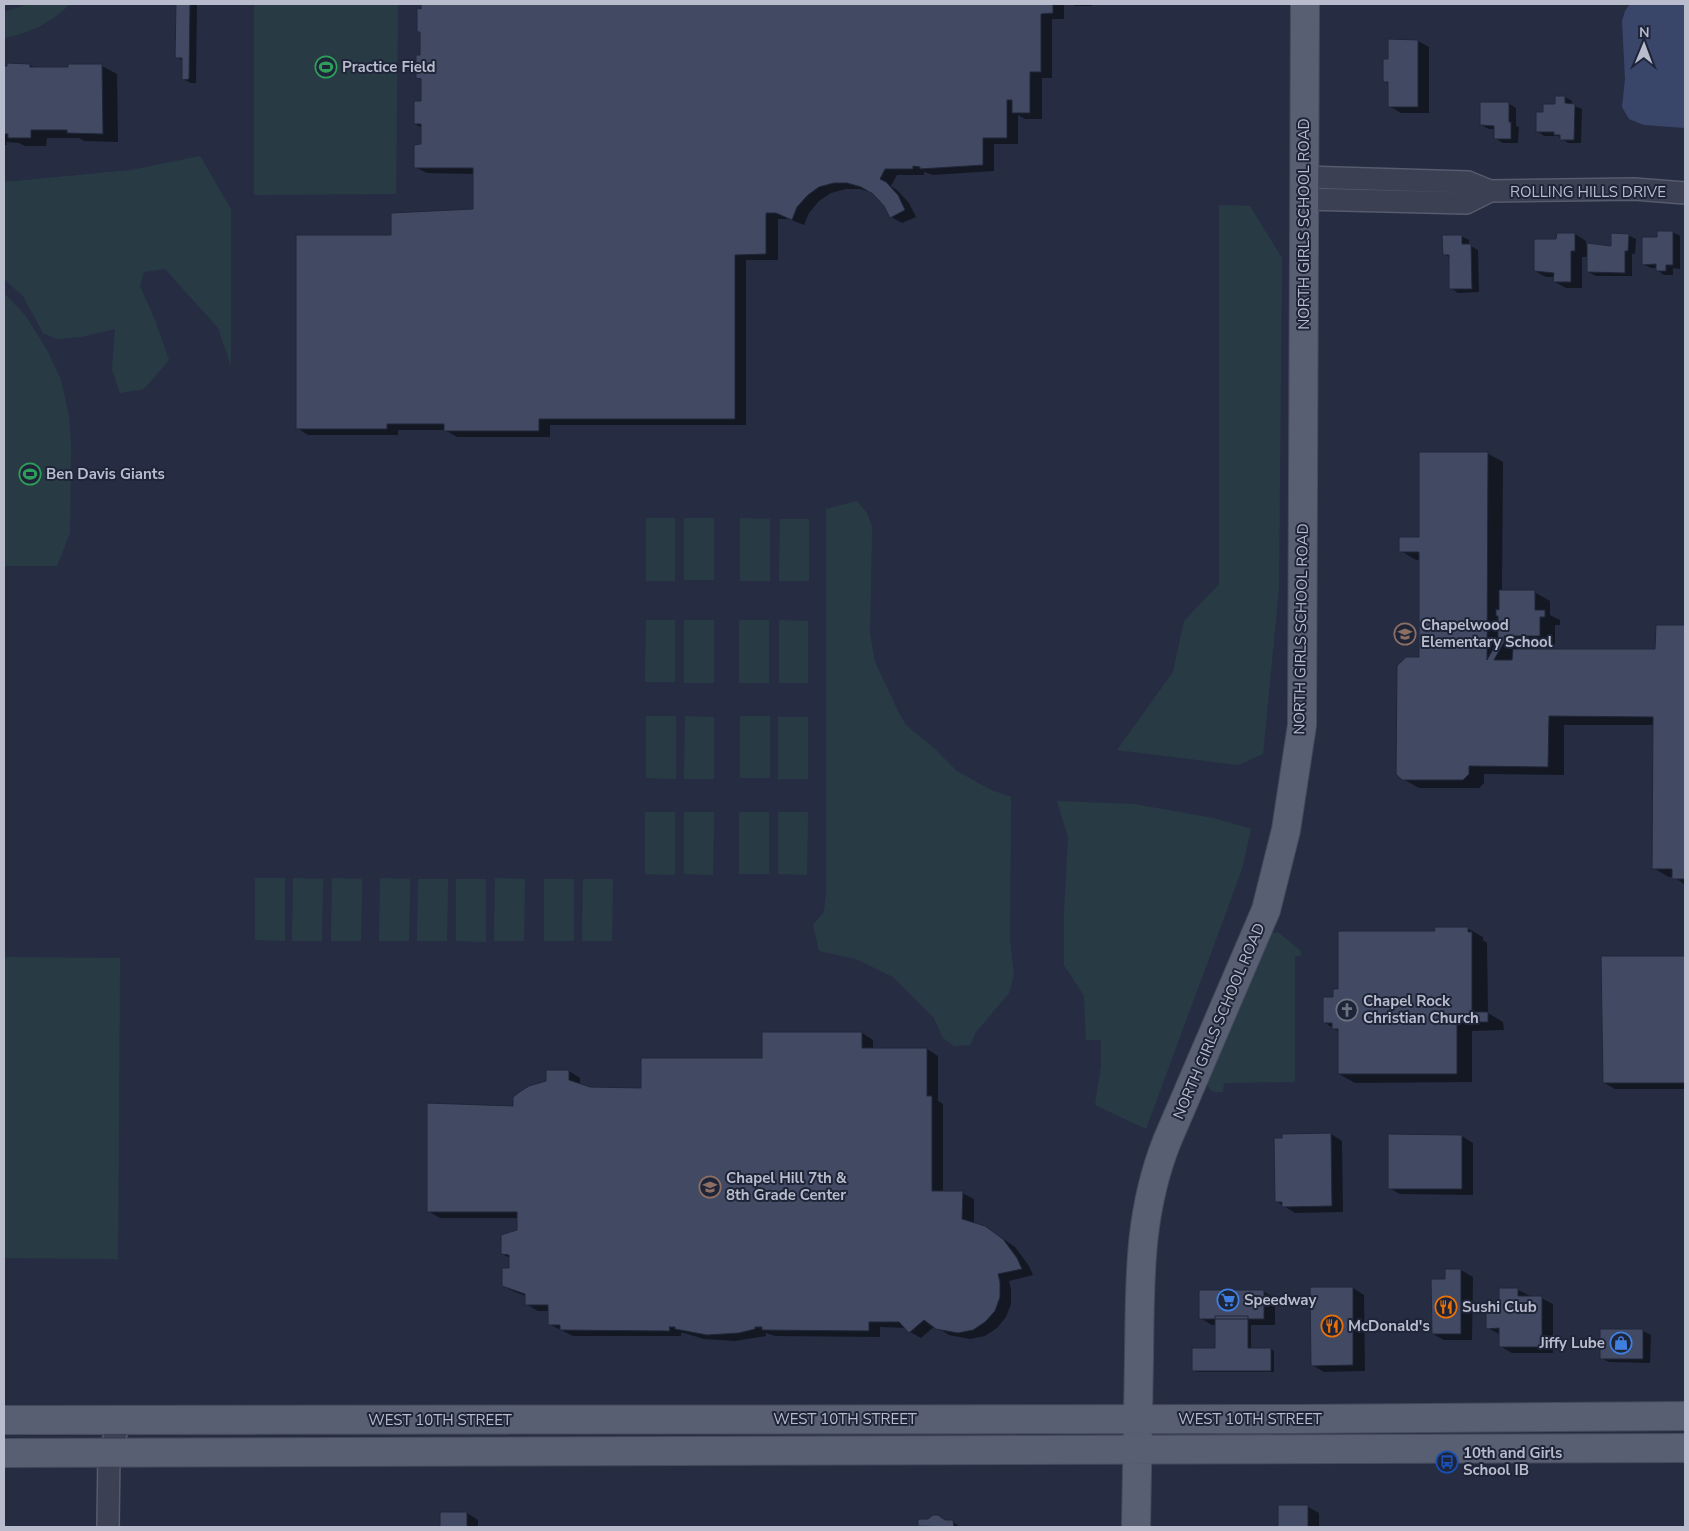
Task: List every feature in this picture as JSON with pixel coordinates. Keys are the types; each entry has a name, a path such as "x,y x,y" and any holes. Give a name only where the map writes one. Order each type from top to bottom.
{"main road":[{"name":"NORTH GIRLS SCHOOL ROAD","path":"1136,1527 1141,1250 1150,1196 1167,1141 1268,905 1286,830 1301,733 1305,4"},
{"name":"WEST 10TH STREET","path":"4,1420 1138,1419 1685,1416"},
{"name":"WEST 10TH STREET","path":"4,1453 1685,1448"}],"street":[{"name":"ROLLING HILLS DRIVE","path":"1304,188 1468,182 1490,191 1634,189 1685,193"},
{"path":"108,1527 109,1453 121,1420"}],"shaded area":[{"path":"29,4 70,4 48,22 23,33 4,38 4,12"},
{"name":"Practice Field","path":"254,4 398,4 396,194 254,195"},
{"path":"200,156 231,209 231,366 218,328 165,269 144,272 140,286 155,320 169,360 144,389 120,393 112,370 115,329 81,337 57,339 43,333 23,296 5,280 4,182 131,170"},
{"path":"1219,205 1250,206 1282,258 1279,588 1263,754 1238,765 1117,750 1173,672 1184,621 1219,584"},
{"name":"Ben Davis Giants","path":"4,293 25,315 47,350 61,380 69,416 71,445 70,533 57,566 4,566"},
{"path":"857,501 867,513 872,527 870,634 875,662 898,711 906,725 936,750 957,771 989,789 1011,797 1010,940 1014,975 1009,993 976,1032 970,1045 954,1046 943,1038 934,1018 893,977 856,959 819,951 813,925 824,912 826,894 826,509"},
{"path":"646,518 675,518 675,581 646,581"},
{"path":"684,518 714,518 714,580 684,580"},
{"path":"740,518 770,519 770,581 740,581"},
{"path":"780,519 809,519 809,581 779,581"},
{"path":"646,620 675,620 675,682 645,682"},
{"path":"684,620 714,620 714,683 684,683"},
{"path":"739,620 769,620 769,683 739,683"},
{"path":"779,620 808,621 808,683 779,683"},
{"path":"646,716 676,716 676,779 646,778"},
{"path":"685,716 714,717 714,779 684,779"},
{"path":"740,716 770,716 770,778 740,778"},
{"path":"778,717 808,717 808,779 778,779"},
{"path":"1057,801 1134,804 1213,818 1251,829 1242,869 1146,1129 1095,1105 1101,1066 1101,1040 1086,1040 1084,996 1064,965 1064,915 1068,837"},
{"path":"645,812 675,812 675,875 645,874"},
{"path":"684,812 714,812 713,875 684,874"},
{"path":"739,812 769,812 769,874 739,874"},
{"path":"778,812 808,812 807,875 778,874"},
{"path":"255,878 285,878 285,941 255,940"},
{"path":"293,878 323,879 322,941 292,941"},
{"path":"332,878 362,879 361,941 331,941"},
{"path":"380,878 410,879 409,941 379,941"},
{"path":"495,878 525,879 524,941 494,941"},
{"path":"418,879 448,879 447,941 417,941"},
{"path":"456,879 486,879 486,942 456,941"},
{"path":"544,879 574,879 574,941 544,941"},
{"path":"583,879 613,879 612,941 582,941"},
{"path":"1278,932 1301,951 1301,956 1295,956 1295,1082 1224,1083 1223,1092 1213,1091 1207,1083 1265,935"},
{"path":"4,957 120,958 118,1259 4,1258"}],"water":[{"path":"1630,4 1685,4 1685,128 1644,125 1629,119 1622,107 1625,79 1622,21 1625,11"}],"building":[{"path":"176,4 190,4 189,79 182,80 182,58 175,58"},
{"path":"421,4 1053,4 1053,13 1041,14 1041,72 1030,72 1030,113 1012,113 1012,100 1007,100 1007,138 983,138 983,165 920,169 920,167 913,166 913,169 885,169 880,179 886,182 898,195 905,210 890,218 884,206 873,194 861,187 847,183 834,183 819,187 797,207 792,220 776,213 766,213 766,254 735,255 735,419 539,419 539,431 444,431 444,424 387,424 387,429 296,429 296,235 391,235 391,213 473,209 473,168 414,168 414,145 421,144 421,124 414,124 414,101 421,101 421,79 416,78 416,55 420,55 420,32 417,32 417,8 421,9"},
{"path":"1388,39 1418,40 1418,107 1388,107 1388,82 1383,82 1383,59 1388,59"},
{"path":"7,63 30,64 30,67 68,67 68,64 102,64 103,134 67,133 67,130 31,130 31,138 8,138 8,134 4,134 4,66 7,66"},
{"path":"1555,96 1565,96 1565,103 1575,104 1574,140 1560,140 1560,135 1554,135 1554,132 1536,132 1536,112 1543,112 1543,104 1555,104"},
{"path":"1480,102 1509,102 1511,139 1494,139 1494,126 1480,125"},
{"path":"1657,231 1673,231 1673,265 1666,265 1666,271 1656,271 1656,264 1642,265 1642,237 1657,237"},
{"path":"1557,233 1575,233 1575,251 1571,251 1571,282 1553,282 1554,273 1534,271 1534,239 1556,239"},
{"path":"1611,233 1629,234 1628,251 1625,251 1625,273 1587,272 1587,243 1611,246"},
{"path":"1442,235 1462,235 1462,244 1471,244 1472,289 1449,289 1449,255 1443,255"},
{"path":"1419,452 1488,452 1487,660 1498,640 1498,616 1496,616 1496,609 1499,610 1499,590 1535,590 1535,610 1545,610 1545,617 1540,617 1540,636 1504,636 1504,642 1494,660 1512,660 1513,649 1655,649 1656,625 1685,625 1685,879 1672,879 1672,869 1652,869 1653,717 1549,716 1548,767 1469,766 1469,774 1463,780 1402,780 1396,774 1397,666 1406,657 1419,657 1419,552 1399,552 1399,537 1419,537"},
{"path":"1434,927 1468,927 1468,932 1472,932 1472,1012 1488,1012 1488,1022 1457,1022 1457,1074 1338,1074 1338,1029 1332,1029 1332,1023 1323,1023 1323,997 1333,997 1333,989 1338,989 1338,931 1435,931"},
{"path":"1601,956 1685,956 1685,1083 1603,1083"},
{"path":"762,1032 862,1032 862,1048 927,1048 927,1096 932,1096 932,1191 963,1191 962,1219 985,1226 1003,1239 1017,1258 1022,1269 998,1274 1000,1297 995,1311 985,1322 973,1330 958,1333 936,1329 924,1320 909,1333 899,1322 869,1322 869,1331 762,1330 762,1327 755,1327 755,1329 739,1333 707,1335 675,1329 675,1327 669,1327 670,1331 560,1330 560,1325 548,1325 548,1305 525,1305 525,1294 502,1286 502,1268 509,1268 509,1255 501,1254 501,1235 517,1230 517,1212 427,1212 427,1103 513,1106 513,1097 529,1086 546,1081 546,1070 569,1070 569,1080 590,1087 641,1088 641,1058 762,1058"},
{"path":"1331,1133 1332,1206 1282,1207 1282,1202 1275,1202 1274,1138 1282,1138 1282,1134"},
{"path":"1388,1134 1462,1135 1462,1189 1388,1189"},
{"name":"Sushi Club","path":"1445,1269 1461,1269 1461,1334 1432,1334 1431,1279 1445,1279"},
{"name":"McDonald's","path":"1310,1287 1353,1287 1353,1365 1311,1366"},
{"path":"1499,1288 1518,1288 1518,1296 1542,1296 1542,1347 1499,1347 1499,1328 1486,1329 1486,1311 1499,1311"},
{"path":"1199,1290 1264,1290 1264,1319 1199,1319"},
{"path":"1215,1316 1248,1316 1248,1348 1271,1348 1271,1371 1192,1371 1192,1348 1215,1348"},
{"path":"1600,1329 1643,1329 1643,1359 1600,1359"},
{"path":"1278,1505 1308,1505 1308,1527 1278,1527"},
{"path":"440,1512 467,1512 467,1527 440,1527"},
{"path":"933,1515 938,1515 945,1520 953,1520 954,1527 918,1526 918,1519 928,1519"}],"place":[{"name":"Practice Field","path":"326,67"},
{"name":"Ben Davis Giants","path":"30,474"},
{"name":"Chapelwood Elementary School","path":"1405,634"},
{"name":"Chapel Rock Christian Church","path":"1347,1010"},
{"name":"Chapel Hill 7th & 8th Grade Center","path":"710,1187"},
{"name":"Speedway","path":"1228,1300"},
{"name":"Sushi Club","path":"1446,1307"},
{"name":"McDonald's","path":"1332,1326"},
{"name":"Jiffy Lube","path":"1621,1343"},
{"name":"10th and Girls School IB","path":"1447,1462"}]}
